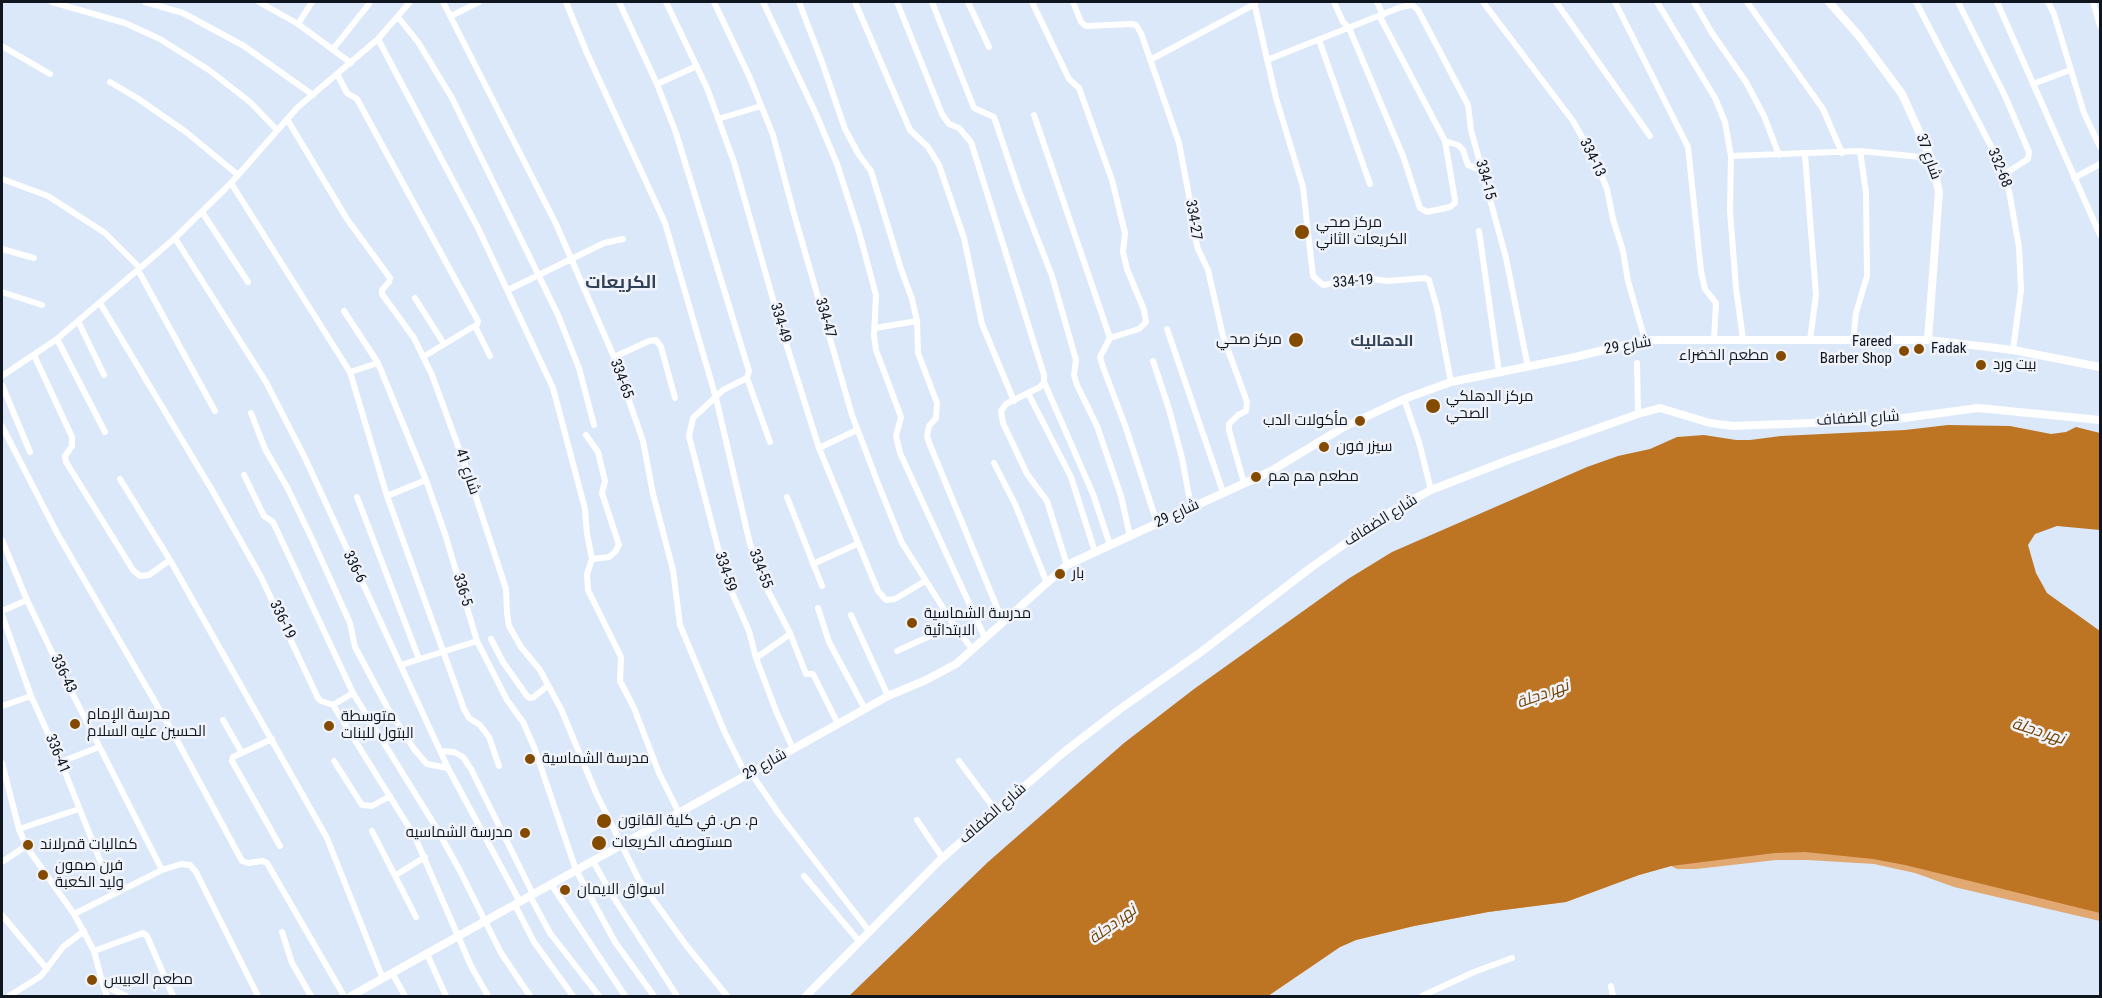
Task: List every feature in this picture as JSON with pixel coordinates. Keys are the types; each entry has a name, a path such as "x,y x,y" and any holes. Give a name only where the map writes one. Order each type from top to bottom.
{"street":[{"path":"52,2 125,23 160,39 209,70 250,102 277,130"},
{"path":"145,2 183,14 244,46 313,95"},
{"path":"259,2 298,24 351,63"},
{"path":"272,9 276,2"},
{"path":"298,24 312,2"},
{"path":"2,376 57,339 175,238 231,183 287,119 378,39 410,2"},
{"name":"334-65","path":"443,2 556,224 614,357 643,441 653,494 673,570 680,625 725,734 748,774 869,931"},
{"path":"451,16 479,2"},
{"name":"334-55","path":"566,2 665,223 716,398 750,544 766,587 790,633 806,674 813,674 838,724"},
{"path":"619,2 657,84 676,133 749,371 747,378 770,442"},
{"name":"334-49","path":"666,2 697,66 734,162 780,324 819,448 878,591 886,600 895,599 925,581"},
{"name":"334-47","path":"714,2 773,135 857,430 902,543 972,649"},
{"path":"763,2 837,164 859,232 876,295 876,350 901,417 896,436 900,453 985,638"},
{"path":"799,2 845,129 871,171 912,299 917,321 918,353 937,403 936,418 929,426 927,436 1003,622"},
{"path":"855,2 910,129 928,147 939,165 964,238 982,324 1014,401"},
{"path":"897,2 942,114 949,124 960,128 971,142 1044,375 1044,382 1093,494 1110,545"},
{"path":"932,2 974,108 994,117 1019,191 1052,276 1076,360 1074,375 1097,426 1121,496 1130,536"},
{"path":"969,2 989,47"},
{"path":"1032,2 1069,79 1079,88 1112,180 1125,232 1123,252 1127,269 1144,310 1146,322 1139,329 1110,338"},
{"name":"334-27","path":"1073,2 1081,22 1086,26 1136,25 1150,60 1179,143 1190,196 1190,218 1198,249 1208,270 1223,336 1247,402 1246,411 1229,424 1244,483"},
{"path":"1334,2 1343,22 1349,28 1403,156 1420,208 1424,211 1450,207 1455,203 1445,141 1377,2"},
{"name":"334-13","path":"1483,2 1573,121 1596,162 1607,189 1612,219 1623,251 1628,281 1645,340"},
{"path":"1556,2 1650,136"},
{"path":"1615,2 1688,147 1701,270 1705,290 1716,303 1714,340"},
{"path":"1657,2 1715,98 1725,122 1731,156 1730,211 1736,288 1743,339"},
{"path":"1694,2 1712,33 1746,82 1764,116 1779,155"},
{"path":"1747,2 1823,109 1842,153"},
{"name":"شارع 37","path":"1829,2 1859,36 1902,94 1931,158 1939,192 1928,340"},
{"name":"332-68","path":"1916,2 1994,152 2009,190 2019,247 2021,290 2013,351"},
{"path":"1958,2 2005,96 2029,152 2028,159 2003,175"},
{"path":"1997,2 2100,235"},
{"path":"2048,2 2054,14 2084,113 2100,147"},
{"path":"2093,2 2100,26"},
{"path":"1150,60 1254,3"},
{"name":"334-19","path":"1254,3 1276,98 1303,187 1313,276 1323,285 1364,278 1387,281 1425,278 1429,280 1437,308 1451,382"},
{"path":"333,49 369,4"},
{"name":"334-15","path":"1382,16 1401,7 1412,5 1418,10 1468,105 1471,130 1506,258 1528,366"},
{"path":"1268,60 1382,16"},
{"path":"398,17 423,49 452,98 558,315 579,368 594,424"},
{"path":"378,39 508,290 553,388 585,509 592,559 587,574 588,590 621,657 620,681 679,813"},
{"path":"1319,40 1370,184"},
{"path":"2,46 50,74"},
{"path":"657,84 697,66"},
{"path":"2033,84 2070,70"},
{"path":"337,74 347,93 357,99 478,321 476,328 490,356"},
{"path":"110,82 186,132 238,175"},
{"path":"718,119 761,106"},
{"path":"1034,115 1110,338 1101,357 1103,367 1157,523"},
{"name":"شارع 41","path":"287,119 347,219 390,278 382,294 414,338 432,375 469,476 506,590 509,626 521,647 540,670 561,709 620,845 639,880 686,945 728,996"},
{"path":"1445,141 1458,145 1463,150 1468,165 1475,168 1481,166"},
{"path":"1731,156 1860,152 1931,158"},
{"path":"1853,340 1856,313 1867,276 1866,192 1860,152"},
{"path":"1805,155 1816,295 1810,340"},
{"path":"2074,178 2100,164"},
{"path":"2,179 48,196 105,233 139,269 215,411"},
{"path":"231,183 350,372 387,496 464,709 469,718 480,725 489,737 499,766"},
{"path":"202,212 248,282"},
{"path":"1479,231 1499,372"},
{"name":"336-6","path":"175,238 266,382 305,458 448,768 517,903 534,942 573,996"},
{"path":"508,290 570,258 604,243 623,238"},
{"path":"2,249 34,258"},
{"path":"2,292 42,305"},
{"path":"415,298 444,344"},
{"name":"336-19","path":"100,303 212,490 261,577 318,698 333,705 415,837 471,966 488,996"},
{"name":"336-5","path":"344,311 378,363 426,480 445,534 477,641 507,700 523,722 534,747 576,870 615,942 654,996"},
{"path":"78,321 104,375"},
{"path":"875,328 917,321"},
{"path":"423,357 476,325"},
{"path":"1167,329 1223,492"},
{"path":"57,339 105,432"},
{"path":"614,357 656,340 661,347 675,398"},
{"name":"شارع 29","path":"351,996 362,994 392,973 888,696 956,664 1067,565 1271,471 1342,428 1404,399 1451,382 1645,340 1928,340 2013,351 2100,367"},
{"path":"34,355 74,442 65,456 66,462 133,570 140,576 149,575 170,560"},
{"path":"1153,361 1182,458 1191,507"},
{"path":"350,372 378,363"},
{"path":"1637,363 1638,414"},
{"name":"334-59","path":"747,378 723,390 693,417 689,436 726,579 749,632 776,711 793,749"},
{"path":"1044,382 1040,387 1006,404 1001,411 1003,423 1027,474 1047,501 1067,565"},
{"path":"2,385 30,452"},
{"path":"1028,393 1071,477 1095,552"},
{"path":"1404,399 1419,442 1431,490"},
{"name":"شارع الضفاف","path":"806,996 942,857 1101,723 1201,652 1312,566 1392,512 1431,490 1638,414 1664,408 1710,423 1733,426 1889,420 1985,408 2100,420"},
{"path":"251,414 265,449 287,487 318,551 350,623 355,647 386,705 414,749 428,764 448,768"},
{"path":"2,426 57,533 166,721 242,861 267,863 344,996"},
{"path":"819,448 857,430"},
{"path":"586,435 598,452 605,481 602,494 620,545 609,557 592,559"},
{"path":"994,463 1015,504 1047,583"},
{"path":"244,476 264,516 273,522 353,693 434,824 501,953 530,996"},
{"path":"120,479 170,560 327,838 383,979"},
{"path":"387,496 426,480"},
{"path":"357,497 419,659"},
{"path":"788,497 822,586"},
{"name":"336-43","path":"2,540 27,600 162,870"},
{"path":"813,564 857,544"},
{"path":"2,611 27,600"},
{"path":"818,608 829,642 865,709"},
{"name":"336-41","path":"2,615 31,696 61,762 113,893"},
{"path":"851,615 888,696"},
{"path":"897,651 954,625"},
{"path":"756,657 790,633"},
{"path":"490,639 527,696 534,697 547,686"},
{"path":"401,665 477,641"},
{"path":"333,705 353,693"},
{"path":"2,706 31,696"},
{"path":"223,720 242,753"},
{"path":"272,740 233,757 232,761 280,846"},
{"path":"61,762 99,747"},
{"path":"441,751 463,757 471,769 550,933 599,996"},
{"path":"333,761 362,806 372,806 390,796"},
{"path":"959,761 996,811"},
{"path":"2,763 19,829 26,846 84,932 94,951 107,996"},
{"path":"19,829 79,808"},
{"path":"917,819 942,857"},
{"path":"372,831 416,917"},
{"path":"2,862 26,846"},
{"path":"396,875 425,858"},
{"path":"593,861 676,996"},
{"path":"74,914 162,870 181,864 190,865 196,872 258,996"},
{"path":"804,876 859,941"},
{"path":"551,884 625,996"},
{"path":"2,915 47,969"},
{"path":"9,996 41,976 63,947 84,932"},
{"path":"282,932 292,963 310,996"},
{"path":"94,951 143,933 147,936 173,996"},
{"path":"427,954 446,996"},
{"path":"1422,996 1474,972 1512,958"},
{"path":"392,973 405,996"},
{"path":"103,985 126,996"},
{"path":"1611,986 1613,996"}],"shaded area":[{"path":"1671,848 1849,852 2100,880 2100,921 1954,887 1915,873 1874,864 1776,860 1696,869 1677,869 1671,866 1639,875 1566,902 1488,912 1356,940 1340,947 1268,996 1256,996 1326,946"}],"water":[{"name":"نهر دجلة","path":"1948,425 2010,426 2051,434 2066,432 2076,427 2100,433 2100,530 2057,526 2035,534 2028,545 2036,573 2047,593 2100,631 2100,913 1873,859 1805,852 1775,853 1671,866 1639,875 1566,902 1488,912 1356,940 1340,947 1268,996 849,996 988,862 1124,743 1194,689 1348,579 1392,552 1587,467 1618,456 1650,449 1677,437 1704,435 1750,440"}],"place":[{"name":"مركز صحي الكريعات الثاني","path":"1302,232"},
{"name":"مركز صحي","path":"1296,340"},
{"name":"Fadak","path":"1919,349"},
{"name":"Fareed Barber Shop","path":"1904,351"},
{"name":"مطعم الخضراء","path":"1781,356"},
{"name":"بيت ورد","path":"1981,365"},
{"name":"مركز الدهلكي الصحي","path":"1433,406"},
{"name":"مأكولات الدب","path":"1360,421"},
{"name":"سيزر فون","path":"1324,447"},
{"name":"مطعم هم هم","path":"1256,477"},
{"name":"بار","path":"1060,574"},
{"name":"مدرسة الشماسية الابتدائية","path":"912,623"},
{"name":"مدرسة الإمام الحسين عليه السلام","path":"75,724"},
{"name":"متوسطة البتول للبنات","path":"329,726"},
{"name":"مدرسة الشماسية","path":"530,759"},
{"name":"م. ص. في كلية القانون","path":"604,821"},
{"name":"مدرسة الشماسيه","path":"525,833"},
{"name":"مستوصف الكريعات","path":"599,843"},
{"name":"كماليات قمرلاند","path":"28,845"},
{"name":"فرن صمون وليد الكعبة","path":"43,875"},
{"name":"اسواق الايمان","path":"565,890"},
{"name":"مطعم العبيس","path":"92,980"}],"district":[{"name":"الكريعات","path":"621,283"},
{"name":"الدهاليك","path":"1382,342"}]}
